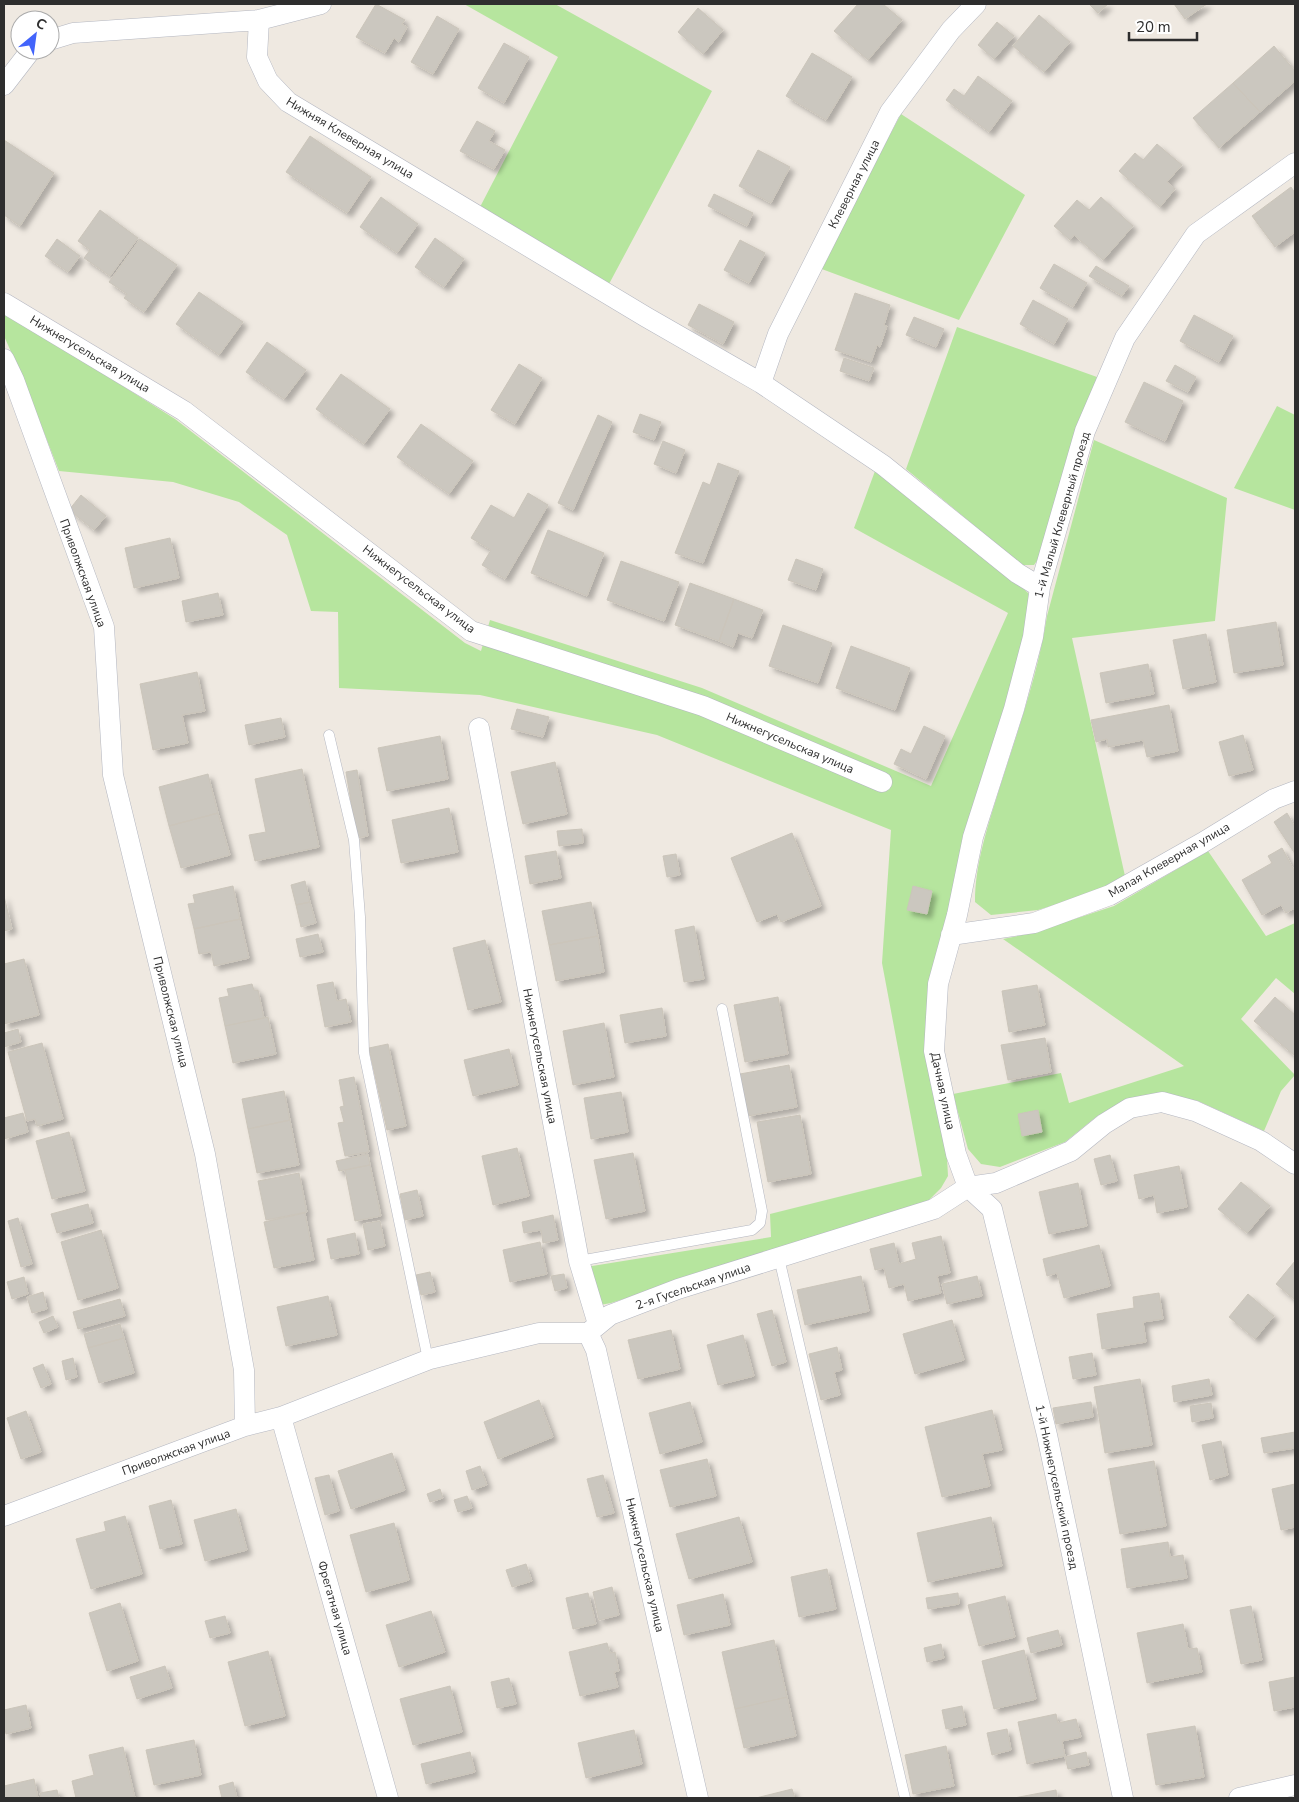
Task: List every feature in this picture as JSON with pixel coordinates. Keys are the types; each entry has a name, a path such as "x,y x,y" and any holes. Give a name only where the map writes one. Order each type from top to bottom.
{"street":[{"path":"60,37 73,33 259,20 321,4"},
{"name":"Клеверная улица","path":"761,383 778,334 890,112 951,30 976,4"},
{"name":"Нижняя Клеверная улица","path":"259,20 258,56 268,81 288,102 761,383 883,465 1016,573 1040,587"},
{"path":"4,85 23,60"},
{"name":"1-й Малый Клеверный проезд","path":"951,935 973,837 1014,709 1033,637 1040,587 1085,431 1125,338 1196,234 1295,163"},
{"name":"Нижнегусельская улица","path":"4,303 184,411 471,631 703,706 882,782"},
{"name":"Приволжская улица","path":"4,359 14,380 104,627 113,775 205,1154 244,1370 245,1426 4,1516"},
{"name":"Нижнегусельская улица","path":"479,728 596,1350 698,1798"},
{"name":"Малая Клеверная улица","path":"951,935 1034,923 1110,895 1202,843 1274,799 1295,791"},
{"name":"Дачная улица","path":"951,935 938,984 934,1051 956,1154 968,1187"},
{"path":"968,1187 996,1183 1071,1152 1104,1124 1130,1108 1162,1102 1195,1111 1261,1142 1295,1164"},
{"name":"2-я Гусельская улица","path":"245,1426 281,1417 430,1359 539,1332 593,1329 610,1316 678,1289 934,1209 968,1187"},
{"name":"1-й Нижнегусельский проезд","path":"968,1187 992,1209 1046,1435 1123,1798"},
{"name":"Фрегатная улица","path":"281,1417 388,1798"},
{"path":"1239,1798 1295,1785"}],"lane":[{"path":"329,735 354,840 360,917 364,1053 426,1350 430,1359"},
{"path":"579,1262 752,1230 760,1223 762,1211 722,1009"},
{"path":"779,1258 905,1798"}],"green space":[{"path":"464,4 555,4 712,91 609,284 480,207 558,57"},
{"path":"901,114 1025,195 959,320 819,268"},
{"path":"4,311 175,419 465,643 481,651 490,620 702,688 931,786 1008,613 854,528 875,471 1013,578 1029,594 1028,634 928,1055 947,1158 948,1176 941,1188 928,1201 600,1305 586,1267 771,1237 770,1214 922,1176 882,963 891,830 657,735 480,695 339,688 338,612 311,611 287,535 239,502 173,482 59,471 24,381 4,336"},
{"path":"957,327 1097,377 1041,555 1034,565 1022,565 906,469"},
{"path":"1277,406 1295,415 1295,510 1234,488"},
{"path":"1094,440 1227,498 1215,621 1072,638 1125,876 1100,891 1038,910 991,915 975,902 977,873 983,845 1033,682 1047,616"},
{"path":"1208,851 1266,936 1295,923 1295,994 1276,978 1241,1019 1295,1075 1281,1091 1264,1131 1198,1101 1160,1093 1126,1099 1096,1117 1065,1142 1000,1167 981,1164 968,1149 953,1094 1061,1073 1069,1103 1184,1066 1003,939 1032,933 1114,906"}],"building":[{"path":"376,4 405,20 402,24 407,27 399,42 394,38 385,53 356,37"},
{"path":"858,4 883,4 902,20 868,60 834,31"},
{"path":"1089,4 1108,4 1098,13"},
{"path":"1174,4 1207,4 1185,19"},
{"path":"698,8 723,30 703,54 678,32"},
{"path":"1039,15 1070,42 1044,72 1013,46"},
{"path":"437,16 459,29 433,74 411,62"},
{"path":"997,22 1014,36 994,59 978,45"},
{"path":"504,43 529,57 504,103 478,88"},
{"path":"1274,46 1295,71 1295,81 1260,112 1233,83"},
{"path":"812,53 852,77 826,120 786,96"},
{"path":"978,76 1012,101 989,132 946,100 954,89 964,96"},
{"path":"1233,83 1260,112 1219,148 1193,118"},
{"path":"477,121 495,131 489,141 505,150 494,169 460,151"},
{"path":"310,136 371,177 347,213 286,172"},
{"path":"4,140 54,173 20,226 4,215"},
{"path":"1157,144 1182,165 1167,182 1175,189 1160,207 1119,171 1135,153 1143,160"},
{"path":"758,150 790,167 771,203 739,186"},
{"path":"1291,187 1295,193 1295,232 1275,247 1252,216"},
{"path":"714,194 753,213 747,226 708,206"},
{"path":"381,197 418,224 397,253 360,227"},
{"path":"1101,197 1133,226 1103,260 1074,235 1070,240 1054,226 1077,200 1089,210"},
{"path":"100,210 138,238 110,276 84,258 90,250 78,241"},
{"path":"435,238 464,259 444,287 415,267"},
{"path":"57,239 80,256 68,272 45,256"},
{"path":"140,239 177,265 144,312 124,298 127,294 109,282"},
{"path":"740,240 765,253 749,283 724,270"},
{"path":"1054,264 1087,283 1073,307 1040,288"},
{"path":"1096,266 1129,286 1122,296 1089,276"},
{"path":"199,292 243,322 219,355 176,324"},
{"path":"855,293 890,305 884,325 887,326 880,347 877,345 871,362 835,350"},
{"path":"1033,300 1068,319 1054,344 1020,324"},
{"path":"699,304 734,322 723,344 688,325"},
{"path":"1194,315 1233,336 1219,362 1180,341"},
{"path":"914,317 944,329 936,347 906,335"},
{"path":"267,342 306,370 284,399 246,372"},
{"path":"844,358 874,368 869,381 840,371"},
{"path":"519,364 542,378 515,424 491,410"},
{"path":"1175,365 1196,377 1188,392 1166,381"},
{"path":"341,374 390,409 364,444 316,409"},
{"path":"1144,382 1183,401 1165,441 1125,422"},
{"path":"640,414 661,422 654,440 633,432"},
{"path":"598,415 612,422 573,510 558,503"},
{"path":"421,424 473,461 449,494 397,457"},
{"path":"663,441 685,450 676,473 654,464"},
{"path":"718,463 739,471 703,563 675,553 703,482 710,485"},
{"path":"528,493 548,505 505,579 482,565 491,550 471,538 491,505 514,518"},
{"path":"81,495 106,516 94,530 69,510"},
{"path":"548,530 604,553 587,596 531,573"},
{"path":"170,538 179,578 134,588 125,548"},
{"path":"796,559 823,569 816,590 788,580"},
{"path":"621,561 679,582 664,621 607,600"},
{"path":"690,583 734,599 719,641 675,625"},
{"path":"218,593 223,615 186,622 182,601"},
{"path":"734,599 763,610 752,638 738,633 733,647 719,641"},
{"path":"1276,622 1283,665 1234,673 1227,630"},
{"path":"783,625 832,643 818,683 769,666"},
{"path":"1206,634 1216,682 1183,689 1173,640"},
{"path":"851,646 910,668 895,710 836,688"},
{"path":"1148,664 1154,694 1106,703 1100,673"},
{"path":"197,672 205,711 182,715 188,743 153,750 140,684"},
{"path":"1169,705 1178,751 1147,757 1143,740 1108,747 1107,739 1096,742 1091,720"},
{"path":"517,709 549,717 543,737 511,729"},
{"path":"281,718 285,737 249,745 245,725"},
{"path":"924,726 945,736 926,779 894,764 901,749 911,754"},
{"path":"1243,735 1253,770 1229,776 1219,742"},
{"path":"440,736 448,779 387,791 378,748"},
{"path":"555,762 567,814 523,824 511,772"},
{"path":"302,769 319,847 255,861 249,835 266,832 255,779"},
{"path":"357,770 368,836 357,838 346,772"},
{"path":"208,774 218,813 169,826 159,787"},
{"path":"449,808 458,852 401,863 392,820"},
{"path":"218,813 230,855 181,868 169,826"},
{"path":"1287,813 1295,827 1295,854 1274,822"},
{"path":"582,829 583,843 559,846 557,831"},
{"path":"792,833 821,906 781,922 777,914 757,922 731,858"},
{"path":"1282,848 1295,872 1295,908 1286,913 1281,905 1262,915 1242,880 1272,863 1268,856"},
{"path":"556,851 561,878 530,884 525,856"},
{"path":"676,854 680,875 667,877 663,856"},
{"path":"305,881 310,902 296,905 291,885"},
{"path":"233,886 240,919 194,929 188,904 195,903 193,895"},
{"path":"913,886 932,891 927,914 907,910"},
{"path":"4,896 12,929 4,931"},
{"path":"310,902 316,923 301,927 296,905"},
{"path":"591,902 598,936 549,945 542,911"},
{"path":"240,919 249,958 214,966 211,952 199,954 194,929"},
{"path":"694,926 704,979 684,982 675,930"},
{"path":"318,934 323,952 300,957 296,939"},
{"path":"598,936 604,972 556,981 549,945"},
{"path":"485,940 501,1002 468,1010 453,948"},
{"path":"24,959 39,1015 4,1024 4,964"},
{"path":"333,982 337,1001 346,999 351,1022 325,1027 317,985"},
{"path":"252,984 254,990 258,990 264,1018 225,1026 219,998 229,996 227,989"},
{"path":"1037,985 1045,1025 1009,1032 1002,991"},
{"path":"778,997 788,1054 745,1062 734,1005"},
{"path":"1275,997 1295,1015 1295,1056 1254,1021"},
{"path":"662,1008 666,1036 625,1043 620,1015"},
{"path":"268,1017 276,1054 233,1063 225,1026"},
{"path":"604,1023 614,1077 573,1085 563,1031"},
{"path":"18,1029 21,1042 4,1047 4,1033"},
{"path":"1045,1038 1051,1072 1008,1080 1001,1045"},
{"path":"42,1043 63,1119 37,1126 35,1119 27,1121 8,1052"},
{"path":"388,1044 406,1126 387,1130 369,1048"},
{"path":"509,1049 518,1085 473,1096 464,1060"},
{"path":"789,1065 797,1107 748,1116 740,1074"},
{"path":"354,1077 369,1152 345,1156 338,1123 344,1122 340,1107 344,1106 339,1080"},
{"path":"284,1091 290,1120 248,1129 242,1099"},
{"path":"621,1092 628,1132 591,1139 584,1098"},
{"path":"1038,1110 1042,1132 1022,1136 1018,1114"},
{"path":"23,1113 28,1132 4,1139 4,1118"},
{"path":"800,1115 811,1174 768,1182 757,1122"},
{"path":"290,1120 299,1165 257,1173 248,1129"},
{"path":"69,1132 85,1191 52,1199 36,1141"},
{"path":"517,1148 529,1196 493,1205 482,1156"},
{"path":"633,1153 645,1211 606,1219 594,1160"},
{"path":"368,1154 370,1165 339,1171 336,1161"},
{"path":"1110,1155 1117,1181 1101,1185 1094,1159"},
{"path":"370,1165 381,1216 355,1221 345,1170"},
{"path":"1179,1166 1187,1207 1157,1213 1154,1195 1139,1199 1134,1175"},
{"path":"299,1173 307,1212 266,1220 258,1181"},
{"path":"1241,1182 1270,1206 1247,1233 1218,1209"},
{"path":"1078,1183 1087,1226 1049,1234 1039,1192"},
{"path":"417,1190 423,1216 405,1220 400,1194"},
{"path":"88,1204 93,1223 57,1233 51,1214"},
{"path":"305,1213 314,1260 274,1268 264,1222"},
{"path":"553,1215 558,1240 543,1243 541,1230 524,1233 522,1222"},
{"path":"18,1218 32,1264 21,1267 8,1221"},
{"path":"380,1221 385,1246 368,1250 363,1224"},
{"path":"101,1230 118,1288 78,1300 61,1242"},
{"path":"355,1233 359,1254 331,1259 327,1239"},
{"path":"941,1236 950,1273 937,1276 941,1293 908,1301 904,1284 889,1288 884,1268 875,1270 870,1249 894,1243 899,1264 916,1259 912,1243"},
{"path":"540,1242 547,1274 510,1282 503,1250"},
{"path":"1099,1245 1110,1286 1064,1298 1057,1273 1047,1276 1043,1259"},
{"path":"1295,1261 1295,1300 1276,1284"},
{"path":"430,1272 435,1292 421,1295 416,1275"},
{"path":"564,1274 567,1288 555,1291 551,1276"},
{"path":"861,1276 869,1311 805,1325 797,1290"},
{"path":"977,1276 982,1296 947,1304 942,1284"},
{"path":"24,1277 28,1294 12,1299 7,1282"},
{"path":"43,1292 47,1309 32,1313 27,1297"},
{"path":"1159,1293 1163,1319 1143,1322 1146,1342 1102,1349 1097,1314 1134,1308 1133,1297"},
{"path":"1248,1294 1274,1316 1255,1339 1229,1317"},
{"path":"328,1296 337,1335 286,1346 277,1307"},
{"path":"120,1299 125,1316 78,1329 73,1312"},
{"path":"772,1310 786,1362 772,1366 757,1314"},
{"path":"53,1316 58,1327 44,1333 39,1322"},
{"path":"952,1320 964,1360 915,1374 903,1334"},
{"path":"120,1324 124,1338 88,1348 84,1334"},
{"path":"671,1330 680,1369 638,1379 628,1340"},
{"path":"743,1335 754,1376 718,1385 707,1345"},
{"path":"124,1338 134,1373 99,1383 88,1348"},
{"path":"837,1347 842,1370 834,1372 840,1395 821,1400 809,1354"},
{"path":"1092,1353 1096,1375 1073,1379 1069,1357"},
{"path":"73,1358 77,1377 66,1380 62,1361"},
{"path":"43,1364 51,1384 41,1388 33,1368"},
{"path":"1140,1379 1152,1445 1105,1453 1094,1387"},
{"path":"1209,1379 1212,1395 1174,1402 1172,1386"},
{"path":"539,1400 553,1437 498,1459 484,1422"},
{"path":"690,1402 702,1442 660,1454 649,1413"},
{"path":"1091,1402 1093,1417 1056,1424 1053,1408"},
{"path":"1211,1403 1213,1418 1192,1422 1190,1406"},
{"path":"992,1410 1002,1450 982,1454 990,1486 942,1497 925,1427"},
{"path":"26,1411 41,1452 21,1459 7,1418"},
{"path":"1295,1432 1295,1448 1264,1453 1261,1438"},
{"path":"1221,1441 1228,1475 1210,1480 1202,1445"},
{"path":"392,1453 405,1490 351,1509 338,1471"},
{"path":"707,1459 716,1496 670,1507 660,1470"},
{"path":"1154,1461 1166,1526 1120,1534 1108,1469"},
{"path":"480,1466 487,1485 472,1490 466,1471"},
{"path":"329,1475 339,1511 325,1515 315,1478"},
{"path":"603,1475 614,1513 597,1517 587,1479"},
{"path":"1295,1484 1295,1527 1281,1530 1272,1489"},
{"path":"440,1489 443,1498 430,1502 427,1494"},
{"path":"467,1496 472,1508 458,1512 454,1500"},
{"path":"171,1500 182,1544 160,1549 149,1506"},
{"path":"236,1509 247,1550 205,1561 194,1520"},
{"path":"125,1516 142,1574 91,1589 76,1539 106,1531 104,1522"},
{"path":"739,1517 752,1562 689,1579 676,1534"},
{"path":"991,1517 1002,1566 928,1582 917,1533"},
{"path":"394,1523 409,1580 366,1592 350,1535"},
{"path":"1168,1542 1170,1557 1183,1555 1187,1578 1127,1588 1121,1549"},
{"path":"526,1564 532,1581 512,1587 506,1570"},
{"path":"827,1569 836,1609 799,1617 791,1577"},
{"path":"612,1587 619,1615 599,1620 593,1592"},
{"path":"588,1593 596,1624 573,1629 566,1598"},
{"path":"958,1593 959,1604 928,1609 926,1598"},
{"path":"723,1594 730,1625 684,1635 677,1605"},
{"path":"1005,1596 1015,1637 979,1646 968,1605"},
{"path":"120,1603 138,1661 107,1671 89,1613"},
{"path":"1251,1606 1262,1660 1241,1664 1230,1610"},
{"path":"431,1611 445,1652 399,1667 386,1625"},
{"path":"225,1616 230,1633 210,1638 205,1621"},
{"path":"1183,1624 1188,1649 1197,1648 1202,1672 1147,1683 1137,1633"},
{"path":"1058,1630 1062,1645 1031,1653 1027,1638"},
{"path":"774,1640 787,1697 735,1709 722,1652"},
{"path":"607,1643 610,1653 615,1652 619,1671 614,1672 618,1687 580,1696 569,1652"},
{"path":"941,1644 944,1658 927,1662 924,1648"},
{"path":"1024,1650 1036,1699 994,1709 982,1661"},
{"path":"268,1651 285,1716 245,1726 228,1662"},
{"path":"165,1666 172,1688 137,1699 130,1677"},
{"path":"1295,1677 1295,1707 1274,1711 1269,1682"},
{"path":"509,1678 516,1704 497,1708 491,1682"},
{"path":"450,1686 462,1732 413,1745 400,1699"},
{"path":"787,1697 796,1736 744,1748 735,1709"},
{"path":"26,1705 31,1728 6,1734 4,1710"},
{"path":"962,1706 966,1725 946,1729 942,1710"},
{"path":"1056,1714 1058,1723 1076,1719 1081,1737 1062,1741 1065,1756 1027,1764 1018,1722"},
{"path":"1195,1726 1204,1777 1156,1785 1147,1734"},
{"path":"1007,1729 1011,1750 992,1755 987,1733"},
{"path":"634,1730 642,1764 586,1778 578,1743"},
{"path":"194,1740 201,1775 154,1785 146,1750"},
{"path":"946,1746 954,1786 913,1794 905,1755"},
{"path":"123,1747 135,1798 76,1798 72,1781 94,1775 89,1755"},
{"path":"470,1752 475,1772 426,1784 421,1764"},
{"path":"1086,1752 1089,1765 1068,1769 1065,1757"},
{"path":"34,1779 38,1798 4,1798 4,1786"},
{"path":"233,1782 237,1798 222,1798 219,1786"},
{"path":"792,1789 795,1798 756,1798"},
{"path":"57,1790 59,1798 41,1798 40,1793"},
{"path":"1056,1790 1057,1798 1014,1798"}]}
